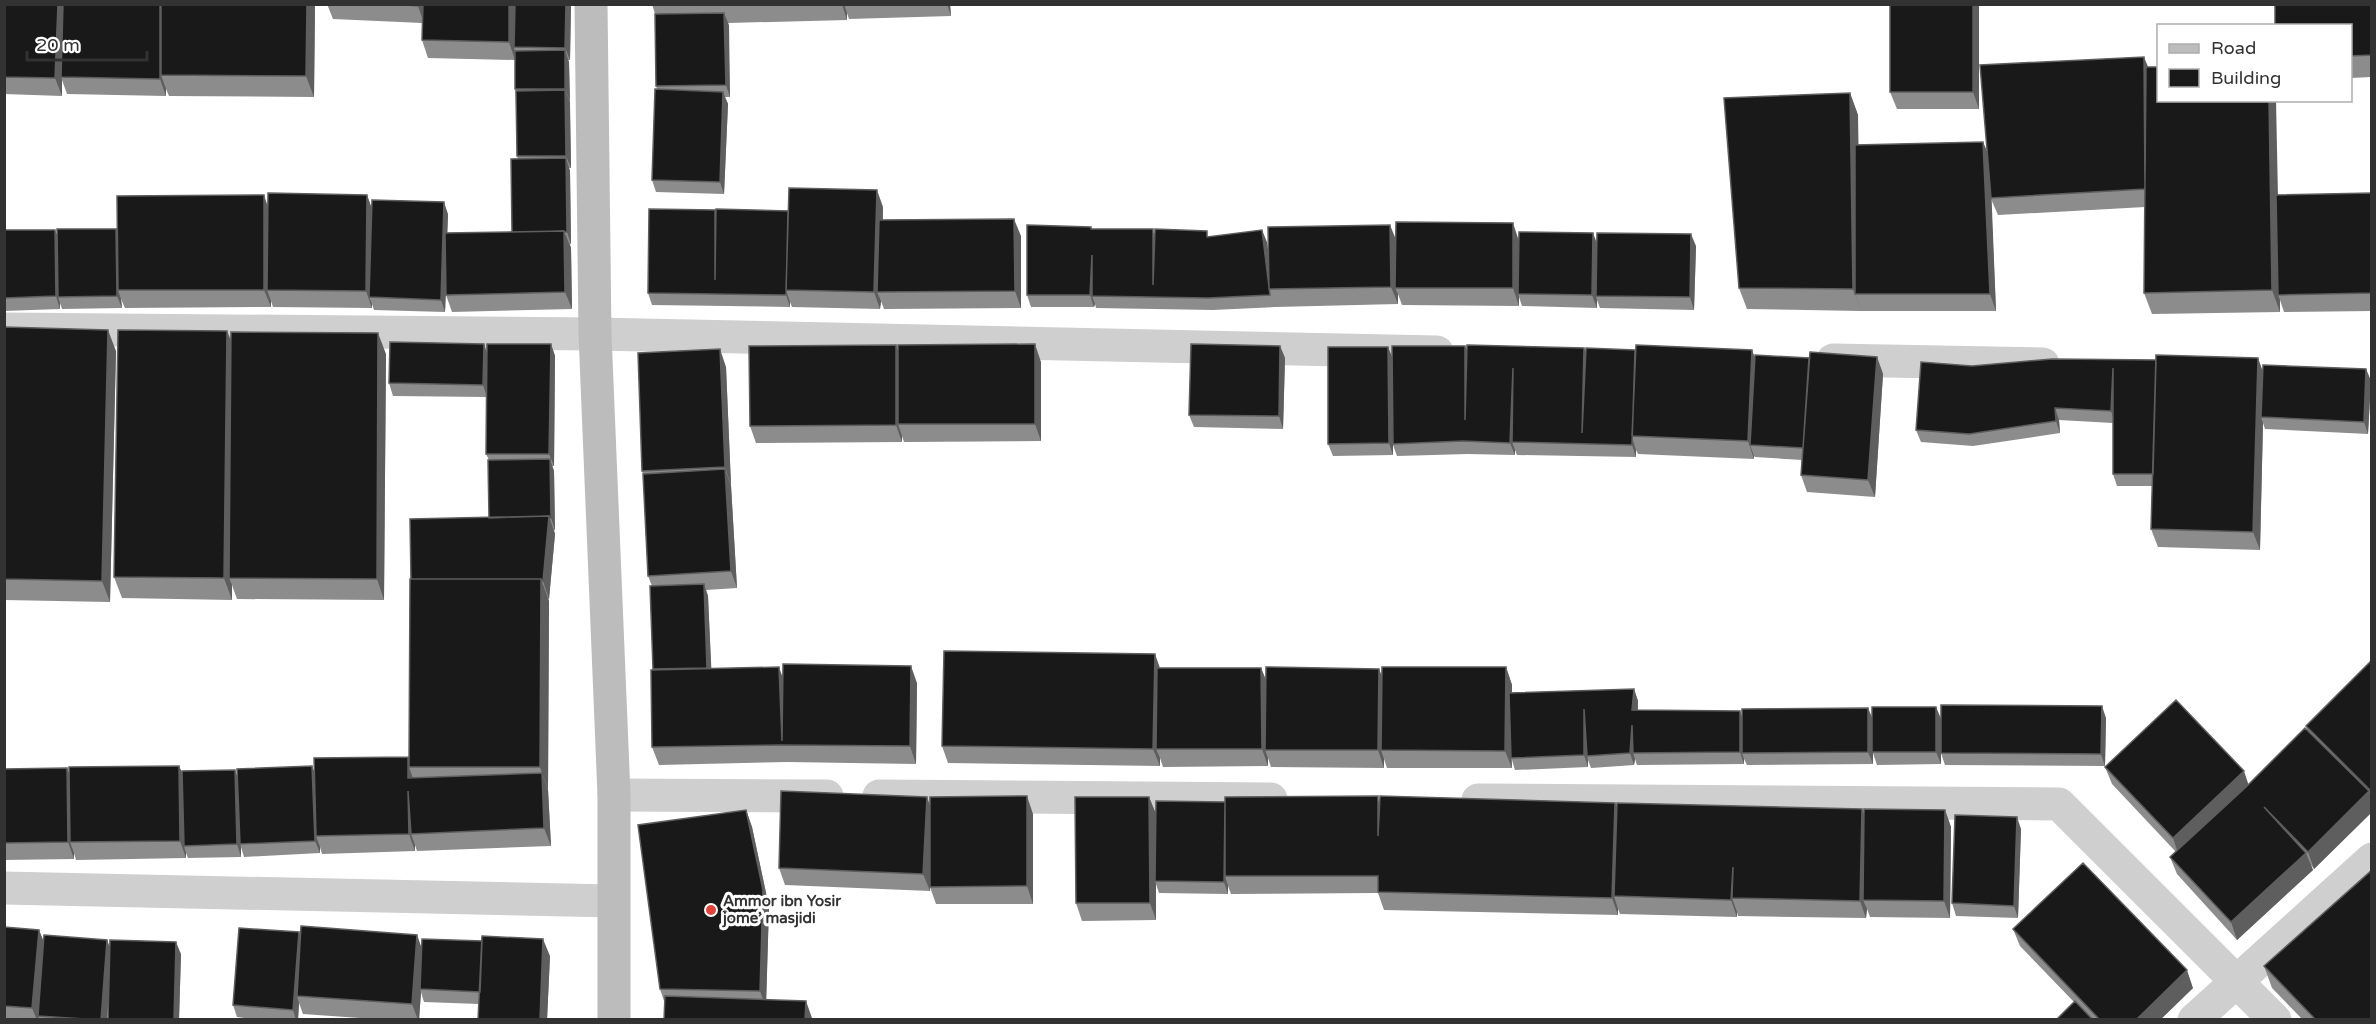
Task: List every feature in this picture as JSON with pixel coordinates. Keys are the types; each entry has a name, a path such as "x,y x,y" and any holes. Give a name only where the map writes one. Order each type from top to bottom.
{"street":[{"path":"591,4 595,334 614,795 614,1020"},
{"path":"4,329 595,334 1465,352"},
{"path":"1799,359 2073,365"},
{"path":"614,795 1295,799"},
{"path":"1450,800 2059,804 2276,1020"},
{"path":"2194,1020 2372,859"},
{"path":"4,888 613,901"}],"building":[{"path":"4,4 58,4 55,78 4,77"},
{"path":"63,4 160,4 160,79 61,77"},
{"path":"161,4 307,4 306,76 161,75"},
{"path":"390,4 418,4 418,6"},
{"path":"423,4 509,4 509,42 422,40"},
{"path":"515,4 566,4 565,48 514,47"},
{"path":"1890,4 1973,4 1973,92 1890,92"},
{"path":"2275,4 2372,4 2372,55 2352,56 2352,24 2275,24"},
{"path":"724,13 726,85 656,86 655,14"},
{"path":"565,50 565,89 515,89 515,51"},
{"path":"2144,57 2145,189 1991,198 1980,65"},
{"path":"2146,67 2157,67 2157,102 2269,102 2272,290 2144,293"},
{"path":"655,89 723,92 720,182 652,180"},
{"path":"565,90 566,156 517,156 516,91"},
{"path":"1850,93 1853,289 1739,288 1724,98"},
{"path":"1983,142 1990,294 1855,294 1855,145"},
{"path":"566,158 567,232 512,232 511,159"},
{"path":"789,188 877,190 874,292 786,290"},
{"path":"268,193 367,195 366,291 267,290"},
{"path":"2372,193 2372,293 2278,295 2276,195"},
{"path":"264,195 264,290 118,290 117,196"},
{"path":"372,200 444,202 441,300 369,297"},
{"path":"649,209 715,210 715,280 716,209 788,211 786,295 648,293"},
{"path":"1014,219 1015,291 877,292 879,220"},
{"path":"1396,222 1513,223 1513,288 1395,288"},
{"path":"1027,225 1091,227 1091,229 1153,229 1153,285 1155,229 1207,231 1207,237 1262,230 1270,295 1208,298 1092,296 1092,255 1090,295 1027,295"},
{"path":"1390,225 1391,287 1269,289 1268,227"},
{"path":"57,229 116,229 117,296 58,297"},
{"path":"4,230 55,230 56,296 4,298"},
{"path":"564,231 565,292 446,295 445,233"},
{"path":"1519,232 1593,233 1592,295 1518,294"},
{"path":"1597,233 1691,234 1690,297 1596,296"},
{"path":"4,327 108,330 102,581 4,579"},
{"path":"118,330 227,331 224,578 114,577"},
{"path":"231,332 378,333 377,579 229,578"},
{"path":"390,342 484,344 483,385 389,383"},
{"path":"487,344 551,344 549,454 486,454"},
{"path":"1035,344 1035,424 898,424 898,345"},
{"path":"1191,344 1280,346 1279,416 1189,415"},
{"path":"896,345 896,425 750,426 749,346"},
{"path":"1467,345 1584,348 1582,433 1586,348 1635,350 1632,445 1512,442 1513,368 1510,443 1463,441 1393,444 1392,346 1465,346 1465,420"},
{"path":"1636,345 1752,350 1748,441 1632,436"},
{"path":"1328,347 1388,347 1389,443 1328,444"},
{"path":"720,349 725,467 642,471 638,353"},
{"path":"1810,352 1877,357 1868,480 1801,475"},
{"path":"1755,355 1809,358 1803,448 1750,445"},
{"path":"2156,355 2258,358 2253,532 2151,529"},
{"path":"2052,359 2156,360 2153,474 2113,474 2113,368 2111,411 2055,408 2056,421 1969,434 1916,430 1921,362 1972,366"},
{"path":"2263,365 2366,369 2364,422 2261,417"},
{"path":"550,459 551,518 549,516 489,518 488,460"},
{"path":"725,469 731,571 648,576 643,474"},
{"path":"549,516 543,581 541,579 411,579 410,519"},
{"path":"410,579 541,579 540,767 409,767"},
{"path":"704,584 707,668 653,669 650,586"},
{"path":"944,651 1155,654 1153,749 942,746"},
{"path":"2372,660 2372,788 2370,790 2306,726"},
{"path":"783,664 911,666 910,746 652,747 651,670 779,667 782,741"},
{"path":"1266,667 1379,669 1378,750 1265,750"},
{"path":"1382,667 1506,667 1505,751 1381,750"},
{"path":"1157,668 1261,668 1262,749 1156,749"},
{"path":"1634,689 1632,710 1740,711 1740,752 1633,753 1632,725 1630,753 1587,756 1584,709 1584,755 1511,758 1509,693"},
{"path":"2176,700 2244,771 2173,838 2105,767"},
{"path":"1941,705 2102,706 2101,754 1941,753"},
{"path":"1872,707 1936,707 1936,752 1872,752"},
{"path":"1868,708 1868,752 1742,753 1742,709"},
{"path":"2305,728 2369,791 2308,852 2264,807 2306,853 2231,922 2170,857 2246,787"},
{"path":"408,757 408,778 542,773 544,828 411,834 408,791 409,834 316,836 314,758"},
{"path":"179,766 180,841 70,842 69,767"},
{"path":"312,766 315,841 240,844 237,769"},
{"path":"67,768 68,842 4,843 4,769"},
{"path":"235,770 237,844 184,846 182,771"},
{"path":"781,791 927,797 923,874 779,868"},
{"path":"1027,796 1027,886 930,887 930,797"},
{"path":"1378,796 1378,836 1380,796 1615,803 1612,898 1378,892 1378,876 1225,876 1225,797"},
{"path":"1075,797 1149,797 1150,903 1076,903"},
{"path":"1156,801 1225,802 1224,882 1155,881"},
{"path":"1617,803 1862,809 1860,901 1732,898 1733,867 1731,900 1614,896"},
{"path":"1864,809 1945,810 1944,901 1863,900"},
{"path":"746,810 763,890 760,991 660,989 638,825"},
{"path":"1955,815 2017,817 2014,906 1952,903"},
{"path":"2083,863 2187,970 2136,1020 2100,1020 2013,929"},
{"path":"2372,870 2372,1020 2316,1020 2264,966"},
{"path":"301,926 417,935 412,1004 297,996"},
{"path":"4,927 39,930 32,1008 4,1006"},
{"path":"239,928 299,932 293,1010 233,1005"},
{"path":"44,935 107,940 101,1020 38,1016"},
{"path":"482,936 543,939 540,1020 478,1020"},
{"path":"422,939 482,941 480,992 420,989"},
{"path":"110,940 176,942 174,1020 108,1020"},
{"path":"665,996 806,1001 805,1020 664,1020"},
{"path":"2075,1001 2093,1020 2056,1020"}],"place":[{"name":"Ammor ibn Yosir jome’ masjidi","path":"711,910"}]}
